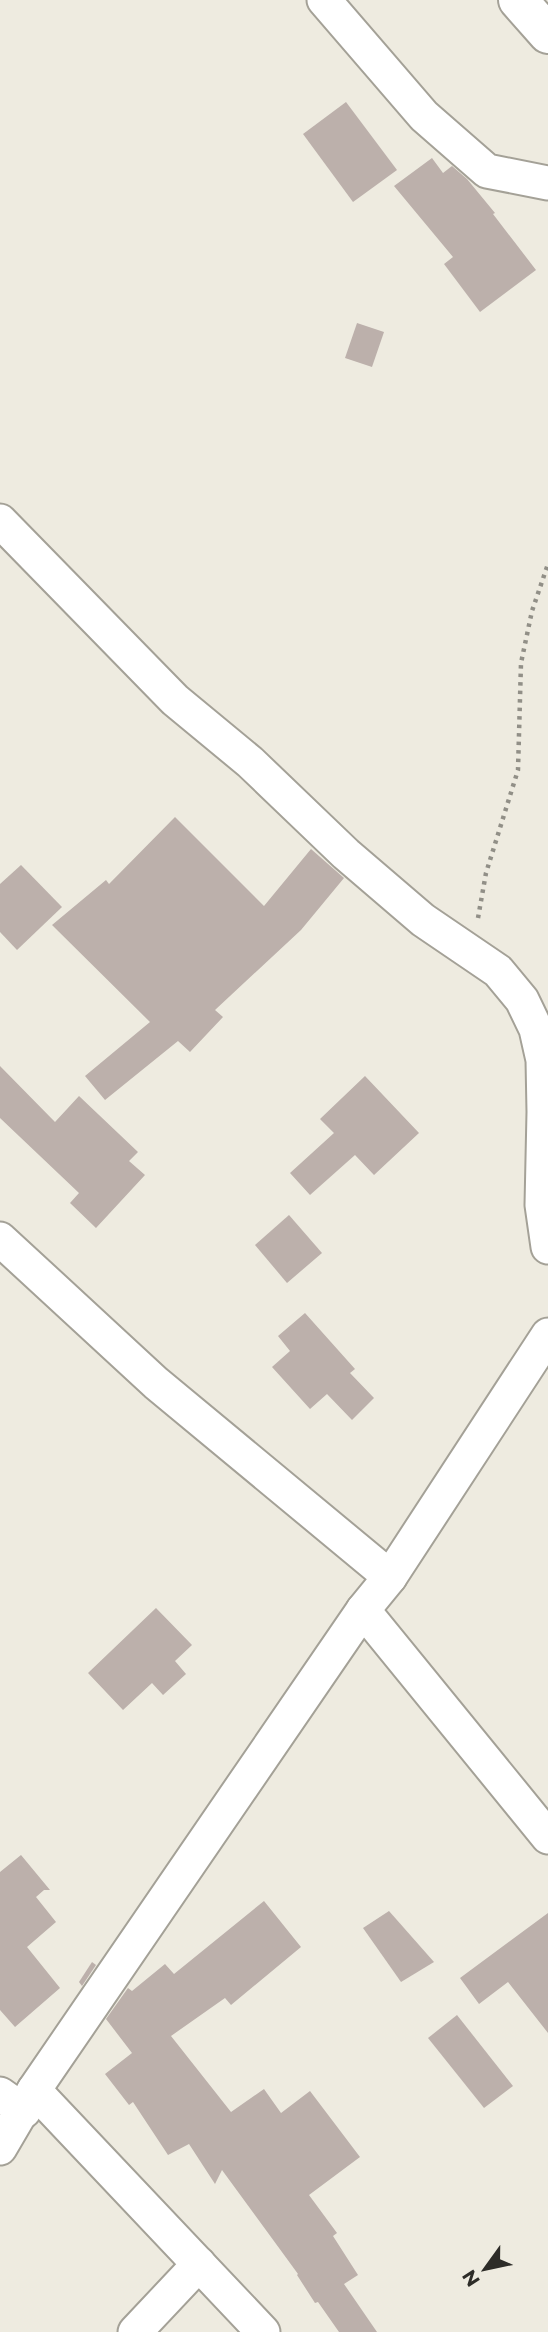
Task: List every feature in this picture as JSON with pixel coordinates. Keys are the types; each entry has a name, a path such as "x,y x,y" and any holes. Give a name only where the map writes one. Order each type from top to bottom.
{"highway":[{"path":"518,0 548,34"}],"street":[{"path":"324,0 424,116 487,171 548,183"},
{"path":"0,521 175,700 250,762 346,854 423,920 498,971 522,1000 542,1036 542,1205 548,1247"},
{"path":"0,1239 156,1383 390,1577"},
{"path":"0,2148 19,2099 363,1610 390,1577 548,1335"},
{"path":"363,1610 548,1837"},
{"path":"19,2099 199,2264 263,2332"},
{"path":"135,2332 199,2264"}],"path":[{"path":"471,953 486,873 518,770 521,663 533,611 548,564"}],"building":[{"path":"346,102 397,170 353,202 303,134"},
{"path":"432,158 443,173 452,166 467,179 536,270 480,312 444,264 453,257 394,186"},
{"path":"357,323 384,332 372,367 345,358"},
{"path":"175,817 264,906 311,849 344,878 301,930 215,1010 223,1017 190,1052 178,1041 105,1100 85,1076 150,1022 52,925 106,880 109,884"},
{"path":"21,865 62,907 17,950 0,932 0,884"},
{"path":"0,1066 55,1122 79,1096 138,1152 129,1161 145,1175 96,1228 70,1203 79,1193 0,1118"},
{"path":"365,1076 419,1133 374,1175 355,1155 310,1195 290,1173 334,1133 320,1119"},
{"path":"289,1215 322,1253 287,1283 255,1245"},
{"path":"305,1313 355,1369 350,1373 374,1398 352,1420 327,1394 310,1409 272,1367 290,1351 278,1336"},
{"path":"156,1608 192,1645 175,1661 186,1674 163,1695 152,1683 123,1710 88,1673"},
{"path":"21,1855 50,1890 44,1890 36,1897 56,1922 27,1947 60,1988 15,2027 0,2010 0,1872"},
{"path":"264,1901 301,1947 231,2005 225,1998 171,2036 231,2112 264,2089 281,2113 310,2091 360,2157 309,2195 337,2233 333,2236 358,2275 344,2284 377,2332 339,2332 318,2302 315,2303 298,2274 222,2170 215,2184 189,2144 168,2155 133,2102 129,2105 105,2074 132,2053 106,2019 128,1988 132,1991 165,1964 174,1974"},
{"path":"389,1911 434,1962 401,1982 363,1928"},
{"path":"548,1913 548,2033 508,1982 479,2004 460,1978"},
{"path":"92,1962 96,1965 82,1986 79,1982"},
{"path":"457,2015 513,2086 484,2108 428,2038"}]}
